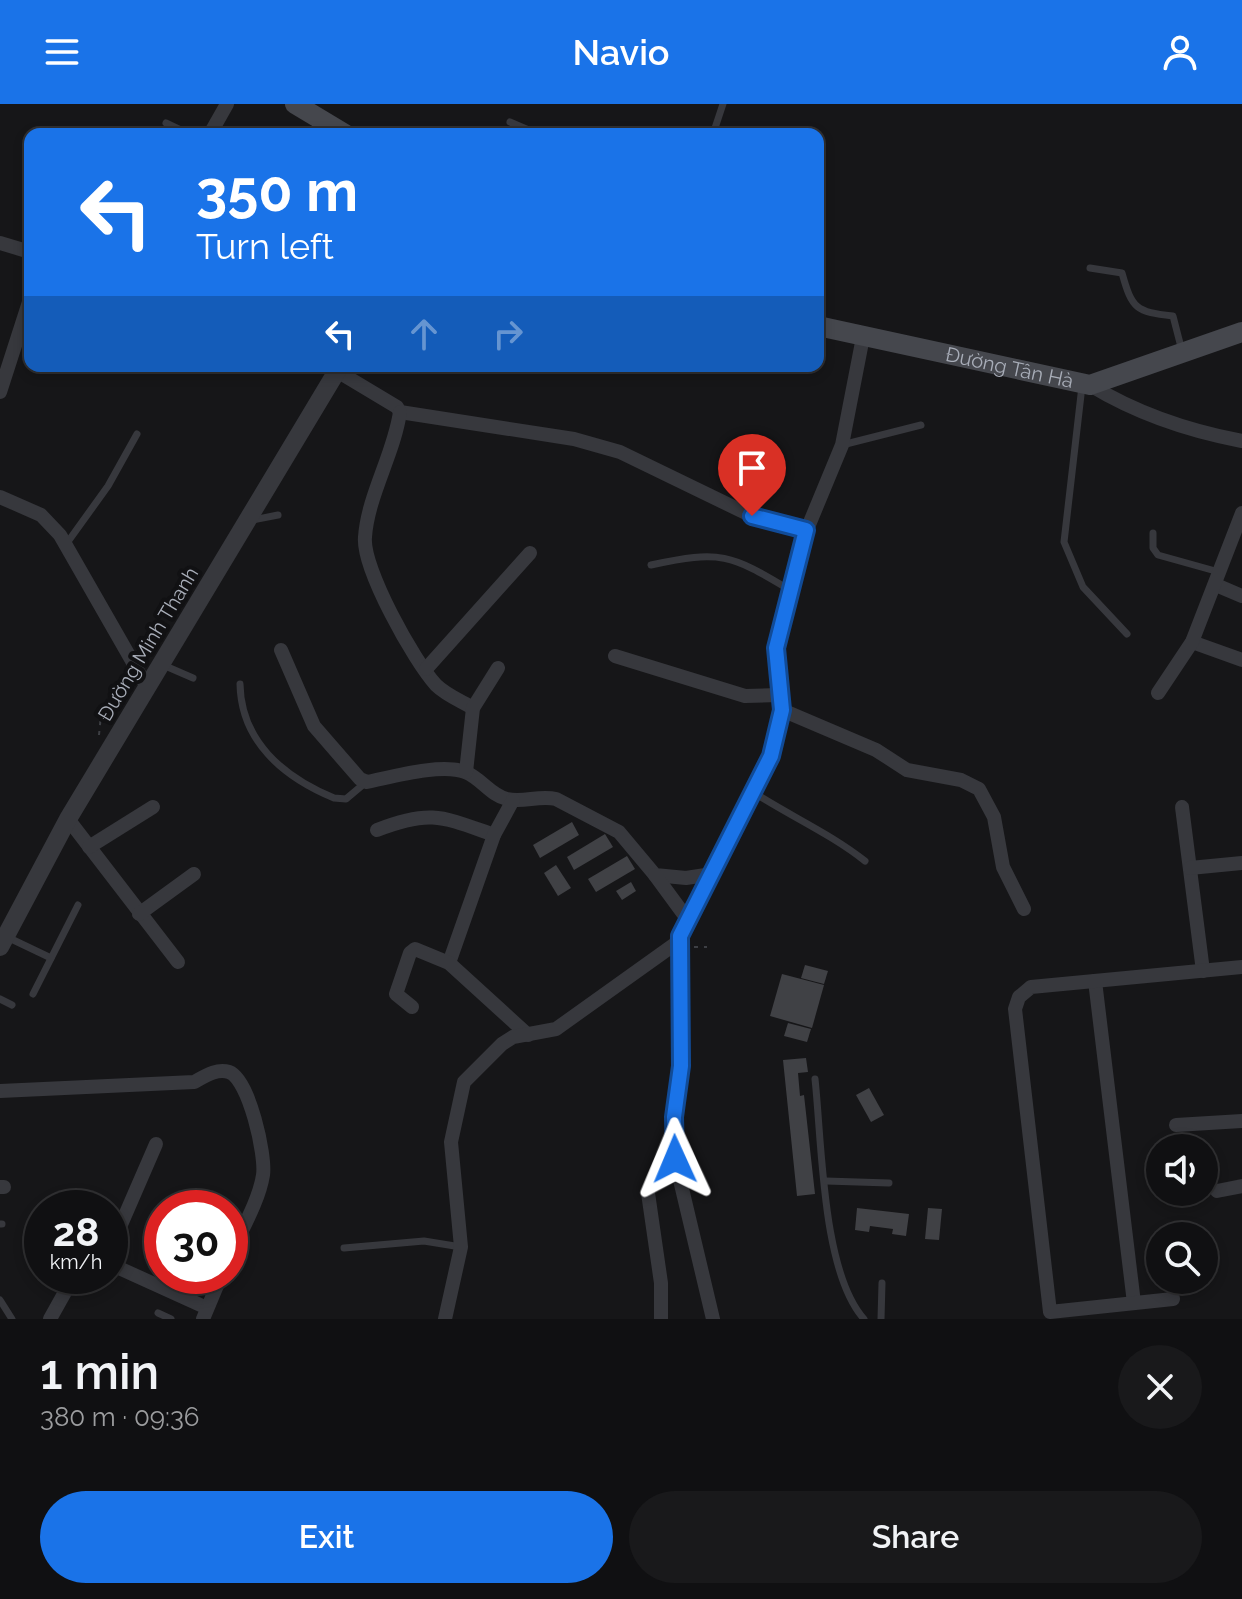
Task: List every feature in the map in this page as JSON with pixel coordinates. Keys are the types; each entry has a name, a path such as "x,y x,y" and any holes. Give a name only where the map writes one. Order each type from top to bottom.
{"main road":[{"path":"295,104 335,128"},
{"name":"Đường Tân Hà","path":"824,327 1086,385 1242,332"}],"street":[{"path":"213,128 227,104"},
{"path":"0,243 24,250"},
{"path":"0,392 24,318"},
{"path":"445,1319 461,1247 451,1142 458,1097 473,1069 502,1044 556,1029 664,955 680,936 771,756 781,702 776,648 806,530 842,445 863,337"},
{"name":"Đường Minh Thanh","path":"4,931 336,372"},
{"path":"343,372 400,412 364,538 382,597 443,691 473,708"},
{"path":"1086,385 1160,419 1242,441"},
{"path":"400,412 514,429 608,448 752,516 806,530"},
{"path":"0,497 41,515 66,545 147,687"},
{"path":"1158,693 1192,642 1219,579 1242,513"},
{"path":"426,669 530,553"},
{"path":"1219,579 1242,596"},
{"path":"1192,642 1242,660"},
{"path":"281,650 314,726 360,779 367,782 415,773 466,772 498,796 513,800 545,796 556,799 619,832 688,920"},
{"path":"615,656 745,696 781,702 876,750 907,770 961,780 979,789 998,831 1003,867 1024,909"},
{"path":"466,772 473,708 498,668"},
{"path":"449,963 494,835 513,800"},
{"path":"89,847 153,807"},
{"path":"1182,807 1203,971"},
{"path":"377,830 415,818 439,816 494,835"},
{"path":"68,819 178,962"},
{"path":"1190,868 1242,863"},
{"path":"139,914 194,874"},
{"path":"655,875 686,878 712,874"},
{"path":"680,936 681,1066 674,1117 675,1159 713,1319"},
{"path":"412,1007 396,994 410,953 415,949 449,963 528,1035"},
{"path":"1173,1299 1050,1312 1015,1009 1019,997 1031,987 1242,967"},
{"path":"1095,981 1134,1303"},
{"path":"0,1091 194,1082 221,1070 231,1072 244,1087 264,1160 263,1178 248,1213"},
{"path":"1176,1125 1242,1121"},
{"path":"128,1199 156,1144"},
{"path":"1218,1191 1242,1186"},
{"path":"648,1193 661,1283 661,1319"},
{"path":"128,1273 205,1314 213,1294"},
{"path":"50,1319 64,1294"}],"lane":[{"path":"715,128 723,104"},
{"path":"510,122 524,128"},
{"path":"166,123 176,128"},
{"path":"1090,268 1122,273 1129,299 1143,312 1173,316 1182,353"},
{"path":"1086,385 1064,542 1083,587 1127,634"},
{"path":"842,445 921,425"},
{"path":"66,545 86,512 108,486 137,434"},
{"path":"247,521 278,515"},
{"path":"1153,533 1153,548 1158,555 1219,579"},
{"path":"651,565 722,555 737,559 790,590"},
{"path":"161,664 193,678"},
{"path":"240,684 240,705 248,726 257,745 269,758 334,798 346,799 367,782"},
{"path":"753,792 799,822 842,843 865,861"},
{"path":"33,994 78,905"},
{"path":"4,931 51,958"},
{"path":"0,999 12,1005"},
{"path":"815,1079 833,1251 840,1281 864,1319"},
{"path":"826,1181 889,1183"},
{"path":"344,1248 424,1241 461,1247"},
{"path":"881,1319 882,1283"},
{"path":"0,1300 12,1319"},
{"path":"158,1313 171,1319"}],"building":[{"path":"572,822 579,835 540,858 533,845"},
{"path":"605,834 613,847 574,870 567,857"},
{"path":"627,856 635,869 596,892 588,879"},
{"path":"556,865 571,888 558,896 544,873"},
{"path":"631,882 636,891 622,900 616,891"},
{"path":"805,965 828,971 824,984 801,978"},
{"path":"782,974 824,985 812,1028 770,1016"},
{"path":"788,1023 811,1029 807,1042 784,1036"},
{"path":"806,1058 808,1072 798,1073 800,1096 804,1095 815,1194 797,1196 783,1060"},
{"path":"869,1088 884,1115 871,1122 856,1095"},
{"path":"857,1208 909,1214 906,1236 892,1234 893,1229 870,1226 869,1232 855,1230"},
{"path":"928,1208 942,1209 939,1240 925,1239"}],"route":[{"path":"675,1159 674,1117 681,1066 680,936 771,756 779,731 782,710 776,677 776,648 806,530 752,516"}]}
